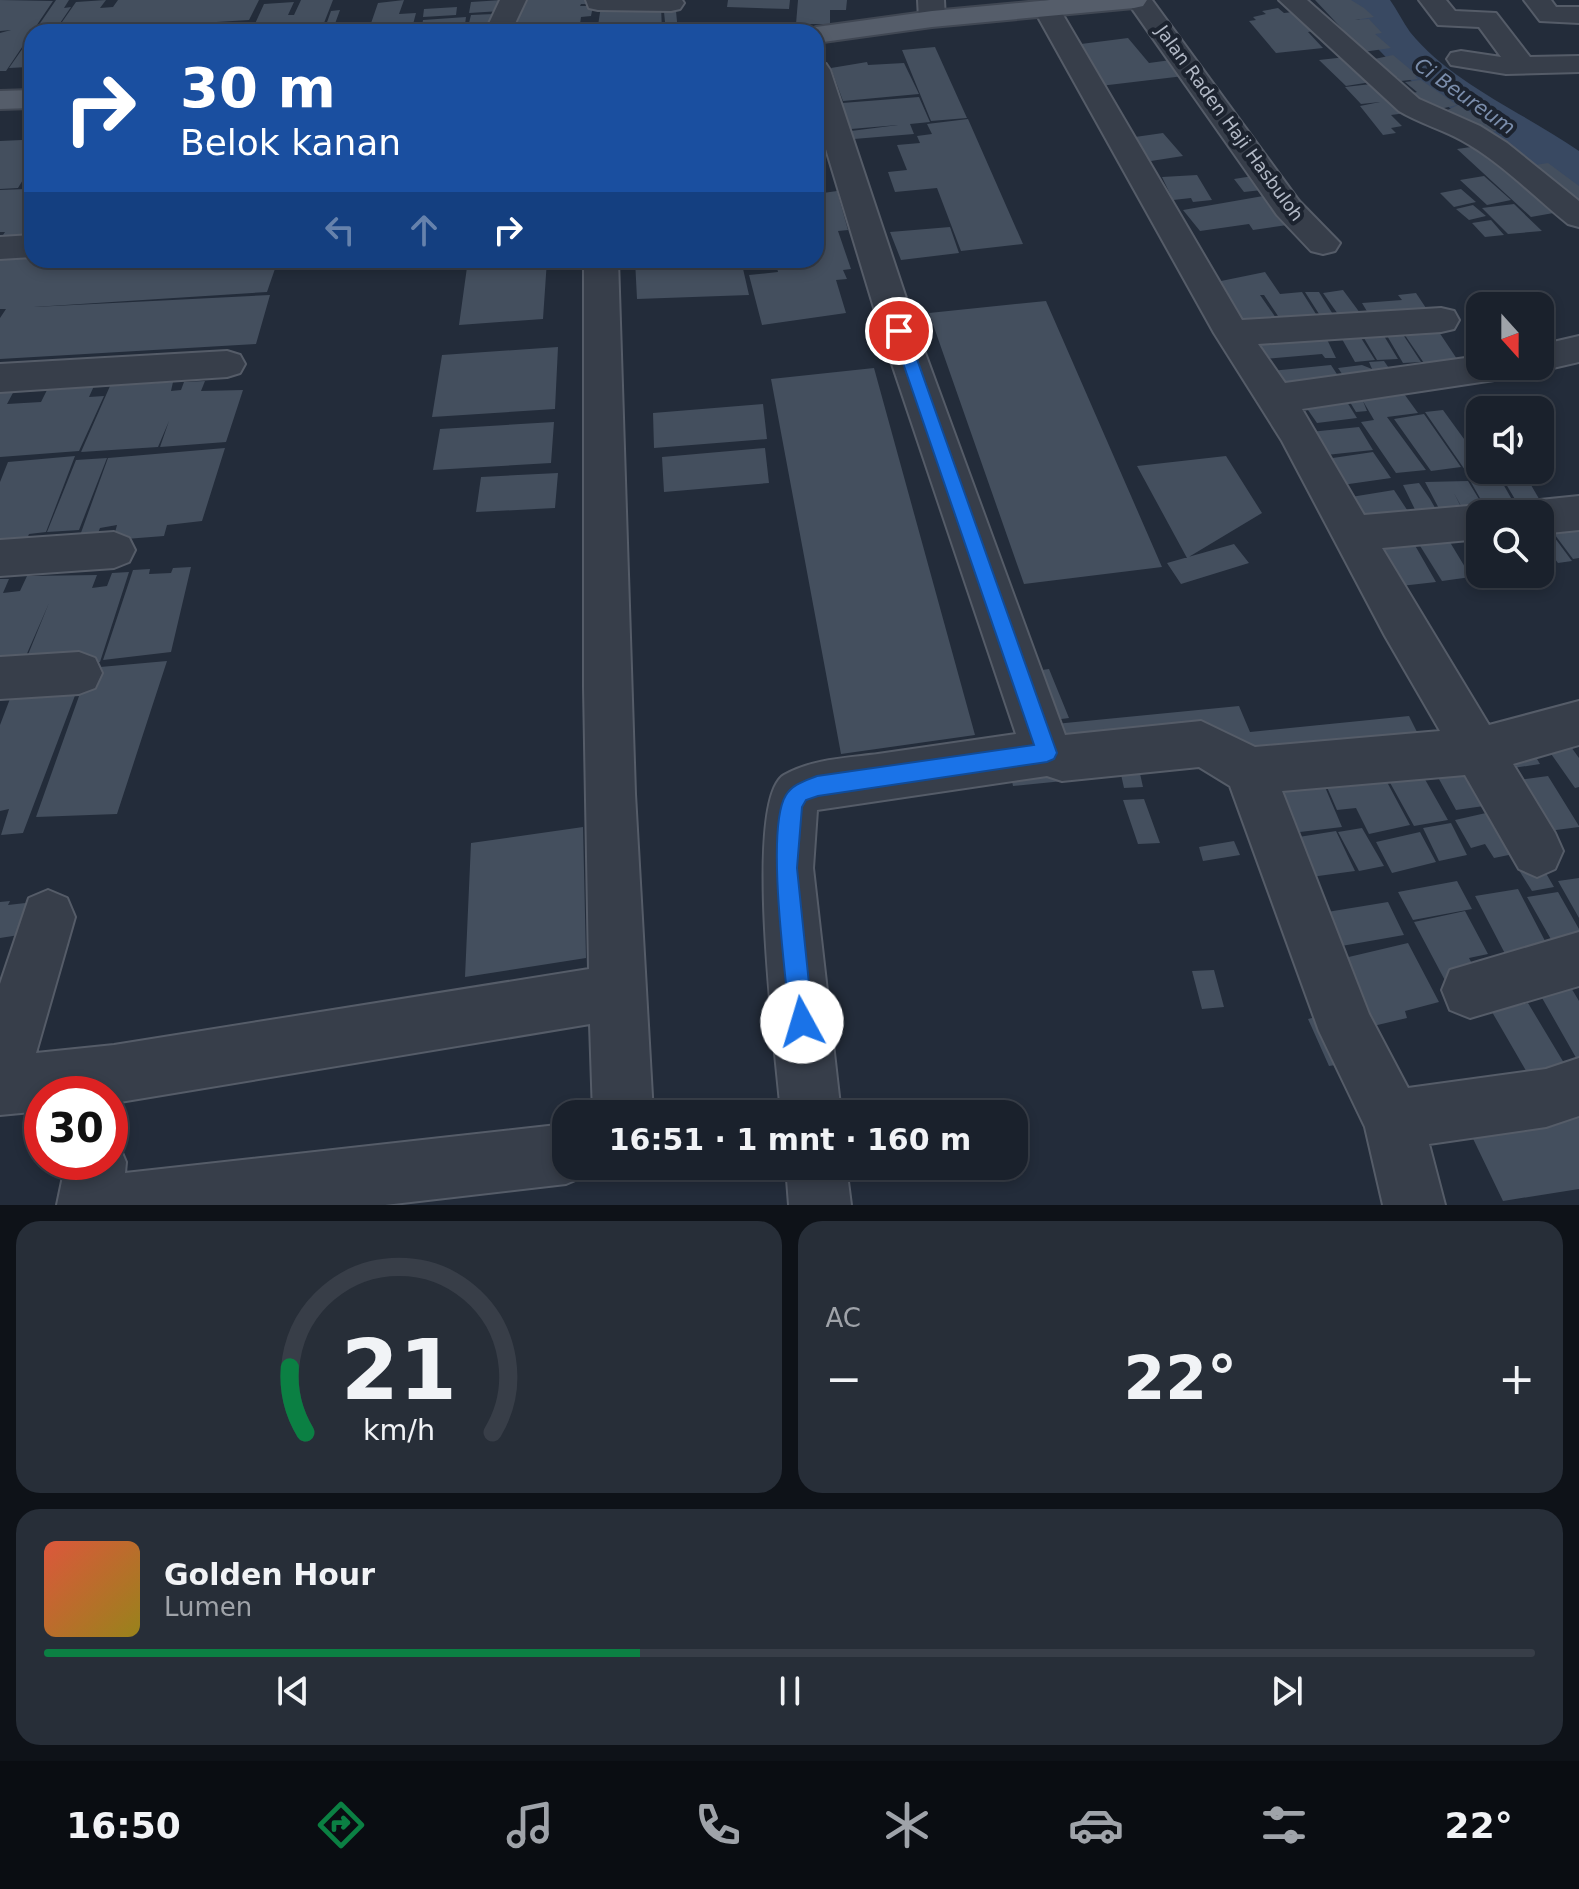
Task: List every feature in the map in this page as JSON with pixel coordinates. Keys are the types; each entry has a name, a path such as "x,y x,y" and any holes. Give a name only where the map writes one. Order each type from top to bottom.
{"main road":[{"path":"824,33 932,10 1015,11 1082,2 1136,0"},
{"path":"0,100 24,99"}],"street":[{"path":"502,24 513,0"},
{"name":"Jalan Raden Haji Hasbuloh","path":"1136,0 1288,208 1323,243"},
{"path":"1292,0 1409,105 1432,118 1469,132 1496,149 1579,217"},
{"path":"1432,0 1447,19 1487,19 1522,66"},
{"path":"1537,0 1549,15 1579,15"},
{"path":"596,8 671,3"},
{"path":"1046,8 1232,333 1297,432 1401,622 1537,851"},
{"path":"1015,11 1029,36"},
{"path":"1461,59 1522,66 1579,64"},
{"path":"1057,85 1134,206 1287,461 1307,506"},
{"path":"824,95 899,331 1047,753"},
{"path":"0,248 24,246"},
{"path":"601,268 616,992 622,1100"},
{"path":"1232,333 1441,320"},
{"path":"1554,355 1579,349"},
{"path":"0,378 227,364"},
{"path":"1273,399 1466,371"},
{"path":"1554,516 1579,513"},
{"path":"1355,533 1466,523"},
{"path":"0,558 114,550"},
{"path":"0,678 79,673"},
{"path":"1249,771 1476,751 1579,723"},
{"path":"810,1100 787,868 792,804 799,793 817,786 1047,753 1062,758 1201,744 1226,755 1249,771 1347,1031 1393,1120 1414,1205"},
{"path":"0,1076 48,917"},
{"path":"1470,990 1579,959"},
{"path":"128,1081 616,992"},
{"path":"0,1086 24,1086"},
{"path":"1393,1120 1546,1098 1579,1087"},
{"path":"114,1205 552,1156"},
{"path":"88,1205 93,1180"},
{"path":"817,1180 820,1205"}],"building":[{"path":"0,0 53,1 38,24 24,24 24,44 6,71 0,71 0,33 11,30 0,31"},
{"path":"56,0 69,0 64,8 71,7 59,24 40,24"},
{"path":"106,0 100,8 113,7 118,0 259,0 249,20 200,23 248,22 245,24 61,24 76,2"},
{"path":"301,0 333,0 324,23 255,24 264,4 294,2 288,15 294,15"},
{"path":"404,0 399,14 416,13 413,24 371,24 378,3"},
{"path":"502,0 501,11 469,13 471,2"},
{"path":"516,0 591,0 590,4 580,6 593,6 591,16 581,17 580,24 509,24"},
{"path":"728,0 790,0 789,9 727,7"},
{"path":"798,0 847,0 846,10 830,10 830,24 796,24"},
{"path":"1315,0 1351,0 1364,8 1374,17 1355,20 1369,19 1382,33 1375,34 1391,48 1363,52 1341,35 1347,34"},
{"path":"661,5 662,24 598,24 601,6"},
{"path":"457,7 456,15 423,17 424,9"},
{"path":"1278,8 1284,13 1293,12 1320,30 1308,32 1323,48 1276,53 1249,21 1266,14 1262,11"},
{"path":"340,10 335,24 326,24 331,11"},
{"path":"676,11 677,24 665,24 664,12"},
{"path":"494,14 492,24 469,24 471,15"},
{"path":"466,17 465,24 422,24 423,20"},
{"path":"1128,38 1149,63 1171,60 1184,76 1100,86 1073,45"},
{"path":"24,46 24,67 9,68"},
{"path":"935,47 967,118 931,121 902,50"},
{"path":"1393,55 1418,79 1401,81 1397,77 1389,78 1370,60"},
{"path":"1346,57 1371,82 1346,86 1319,60"},
{"path":"867,62 868,65 904,63 919,94 843,101 831,68"},
{"path":"1421,80 1457,105 1427,112 1405,95 1417,92 1405,82"},
{"path":"1380,83 1406,113 1391,115 1402,126 1391,128 1396,133 1383,135 1360,106 1380,102 1361,104 1345,87"},
{"path":"919,97 930,122 910,124 914,134 854,139 851,131 898,125 851,129 842,103"},
{"path":"1458,105 1500,129 1486,135 1439,114"},
{"path":"968,119 1023,244 961,251 937,188 895,192 888,172 907,170 897,145 920,143 917,136 932,134 927,124"},
{"path":"1163,133 1183,156 1151,161 1133,144 1139,142 1135,137"},
{"path":"24,138 24,178 18,188 0,189 0,141"},
{"path":"1478,146 1559,212 1531,217 1457,149"},
{"path":"1548,163 1579,186 1579,209 1529,166"},
{"path":"1197,175 1212,200 1173,200 1162,177"},
{"path":"1253,176 1262,190 1244,192 1234,179"},
{"path":"1484,176 1511,200 1487,205 1460,180"},
{"path":"24,189 24,237 1,238 5,232 0,232 0,190"},
{"path":"1461,189 1476,202 1454,207 1440,193"},
{"path":"837,191 848,230 838,231 851,269 843,270 847,279 836,280 846,313 762,325 749,275 778,272 777,268 824,268 824,193"},
{"path":"1269,195 1294,224 1253,230 1249,224 1200,231 1183,210"},
{"path":"1514,204 1542,231 1508,234 1482,208"},
{"path":"1473,205 1486,216 1469,220 1456,209"},
{"path":"1491,220 1504,235 1485,237 1472,223"},
{"path":"950,227 959,253 901,260 890,232"},
{"path":"24,252 24,268 275,268 267,292 34,307 270,295 256,344 0,359 0,318 6,309 0,309 0,260 8,260 12,253"},
{"path":"1209,266 1221,281 1265,272 1280,294 1302,292 1323,325 1286,328 1264,295 1260,295 1283,328 1250,331"},
{"path":"467,268 546,268 543,319 459,325"},
{"path":"635,268 743,268 749,295 637,299"},
{"path":"1343,290 1366,321 1345,324 1323,293"},
{"path":"1305,292 1319,292 1339,324 1326,325"},
{"path":"1416,293 1434,320 1374,323 1362,303 1402,300 1398,295"},
{"path":"1046,301 1162,567 1024,584 929,313"},
{"path":"1433,323 1461,365 1426,366 1398,325"},
{"path":"1378,326 1398,359 1377,360 1358,328"},
{"path":"1321,327 1336,358 1325,358 1322,354 1264,359 1248,333"},
{"path":"1356,330 1375,360 1355,362 1338,332"},
{"path":"1402,333 1421,362 1403,363 1386,334"},
{"path":"558,347 555,409 432,417 442,355"},
{"path":"1384,361 1395,377 1349,384 1338,368 1362,365 1372,369 1369,362"},
{"path":"1331,365 1346,388 1280,384 1271,371"},
{"path":"874,368 975,735 841,754 771,379"},
{"path":"205,381 201,391 243,390 226,442 160,447 169,421 158,447 81,452 110,386 173,382 171,391 181,390 184,382"},
{"path":"94,386 89,397 104,396 79,451 0,457 0,391 15,389 7,404 41,402 47,390"},
{"path":"1402,391 1418,413 1387,417 1426,470 1396,473 1361,422 1374,420 1363,401 1367,411 1356,412 1345,394"},
{"path":"1342,394 1357,418 1317,423 1301,400"},
{"path":"763,404 767,439 654,448 653,413"},
{"path":"1443,410 1466,442 1466,470 1465,470 1425,412"},
{"path":"1424,414 1461,467 1431,471 1394,419"},
{"path":"554,422 551,463 433,470 440,429"},
{"path":"1359,427 1373,450 1326,455 1310,432"},
{"path":"225,448 202,521 167,525 164,536 113,540 117,525 100,528 95,541 78,541 108,458"},
{"path":"765,448 769,483 664,492 662,457"},
{"path":"1373,452 1391,478 1342,485 1326,459"},
{"path":"75,456 46,532 29,534 25,544 0,547 0,482 8,462"},
{"path":"1226,456 1262,513 1187,558 1137,466"},
{"path":"107,458 79,530 47,532 76,460"},
{"path":"558,473 555,508 476,512 481,477"},
{"path":"1466,481 1480,500 1466,500 1466,515 1454,493 1466,521 1445,520 1425,482"},
{"path":"1419,483 1445,525 1423,526 1403,485"},
{"path":"1472,484 1503,484 1512,500 1481,500"},
{"path":"1506,484 1530,484 1540,500 1515,500"},
{"path":"1394,490 1417,525 1371,530 1351,497"},
{"path":"1554,527 1579,529 1579,558 1573,559 1554,534"},
{"path":"1442,529 1466,569 1466,578 1442,581 1412,533"},
{"path":"1409,535 1436,582 1392,587 1365,540"},
{"path":"1554,537 1572,561 1558,563 1554,558"},
{"path":"1234,544 1249,563 1181,584 1167,563"},
{"path":"191,567 171,652 103,660 133,570 150,569 149,574 171,573 173,568"},
{"path":"129,572 100,662 23,667 49,603 22,665 0,666 0,579 9,579 3,593 20,591 27,576 97,575 92,588 107,586 112,573"},
{"path":"167,661 117,814 36,817 89,668"},
{"path":"1049,669 1069,718 1046,721 1028,672"},
{"path":"82,677 23,833 1,835 9,809 0,811 0,725 16,683"},
{"path":"1239,706 1250,732 1409,716 1418,734 1240,753 1064,755 1055,724"},
{"path":"1561,733 1579,758 1579,787 1575,788 1540,738"},
{"path":"1528,744 1540,764 1507,769"},
{"path":"1109,762 1113,776 1013,786 1010,772"},
{"path":"1483,763 1505,803 1456,810 1434,770"},
{"path":"1418,767 1448,820 1414,826 1383,770"},
{"path":"1139,769 1143,787 1124,788 1120,770"},
{"path":"1380,769 1410,825 1369,834 1356,808 1337,810 1323,778"},
{"path":"1548,776 1579,827 1533,833 1504,782"},
{"path":"1322,780 1342,827 1283,834 1270,785"},
{"path":"1144,799 1160,843 1138,844 1123,800"},
{"path":"1508,808 1533,850 1494,858 1485,844 1471,848 1455,820"},
{"path":"1451,823 1467,855 1439,861 1423,828"},
{"path":"583,827 586,958 465,977 471,843"},
{"path":"1362,828 1384,866 1359,871 1338,832"},
{"path":"1336,831 1355,871 1296,879 1280,840"},
{"path":"1420,832 1436,862 1392,873 1376,842"},
{"path":"1234,841 1240,855 1203,861 1199,847"},
{"path":"1540,863 1554,887 1532,891 1517,867"},
{"path":"1579,878 1579,918 1558,881"},
{"path":"1457,881 1472,909 1413,920 1398,892"},
{"path":"1518,889 1557,964 1513,969 1475,896"},
{"path":"1558,892 1579,929 1579,954 1561,957 1527,897"},
{"path":"10,901 8,905 43,901 32,933 0,938 0,902"},
{"path":"1388,902 1404,935 1330,948 1315,914"},
{"path":"1465,911 1488,954 1469,958 1481,981 1449,988 1414,922"},
{"path":"1408,943 1439,1002 1405,1011 1407,1018 1369,1027 1336,960"},
{"path":"1214,970 1224,1007 1202,1009 1192,971"},
{"path":"1564,976 1579,1001 1579,1063 1533,982"},
{"path":"1528,1003 1573,1078 1536,1088 1492,1012"},
{"path":"1320,1016 1342,1064 1329,1066 1308,1019"},
{"path":"1579,1096 1579,1189 1503,1201 1465,1122"}],"waterway":[{"name":"Ci Beureum","path":"1368,0 1394,41 1419,65 1579,175"}],"route":[{"path":"802,1022 787,868 792,804 799,793 817,786 1047,753 899,331"}]}
